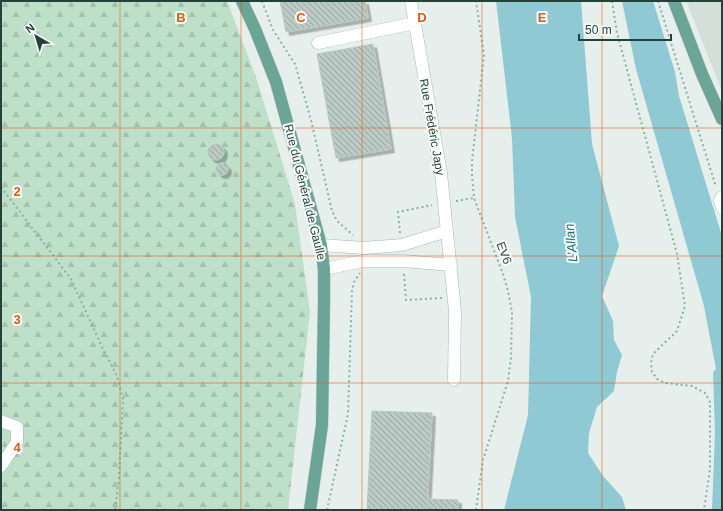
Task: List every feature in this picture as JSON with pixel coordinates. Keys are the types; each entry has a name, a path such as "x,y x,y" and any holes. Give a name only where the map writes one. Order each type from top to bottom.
{"main road":[{"name":"Rue du Général de Gaulle","path":"242,1 276,82 321,245 324,269 322,425 310,510"},
{"path":"674,1 702,74 722,119"}],"street":[{"name":"Rue Frédéric Japy","path":"411,1 441,173 454,311 454,380"},
{"path":"318,43 415,23"},
{"path":"321,245 364,248 402,246 447,231"},
{"path":"324,269 363,261 450,265"},
{"path":"1,421 17,427 17,442 1,466"}],"path":[{"name":"EV6","path":"476,1 484,55 472,161 474,198 503,274 512,312 511,357 508,381 483,460 476,510"},
{"path":"612,1 617,33 677,254 685,306 677,331 666,344 653,354 651,363 652,372 656,379 665,383 692,386 705,393 710,402 710,469 704,510"},
{"path":"658,1 721,202"},
{"path":"1,187 71,279 116,374 123,398 119,477 115,510"},
{"path":"454,201 474,198"}],"shaded area":[{"path":"686,1 722,1 722,91"}],"green space":[{"path":"1,1 227,1 256,77 295,204 310,312 288,510 1,510"}],"water":[{"name":"L'Allan","path":"496,1 581,1 592,144 619,246 602,296 613,321 614,340 622,355 614,391 597,407 589,433 588,453 603,476 622,497 626,510 504,510 528,415 531,297 515,217 512,138"},
{"path":"622,1 653,1 675,72 679,96 722,236 722,510 712,510 715,432 713,372 716,369 704,306 636,69"}],"building":[{"path":"280,1 365,1 368,18 286,32"},
{"path":"373,44 391,149 336,158 317,54"},
{"path":"216,144 222,146 224,152 222,158 216,160 210,158 208,152 210,146"},
{"path":"220,163 224,163 228,169 224,175 220,175 216,171 216,167"},
{"path":"372,411 432,413 427,510 367,510"},
{"path":"428,499 458,500 458,510 427,510"}]}
